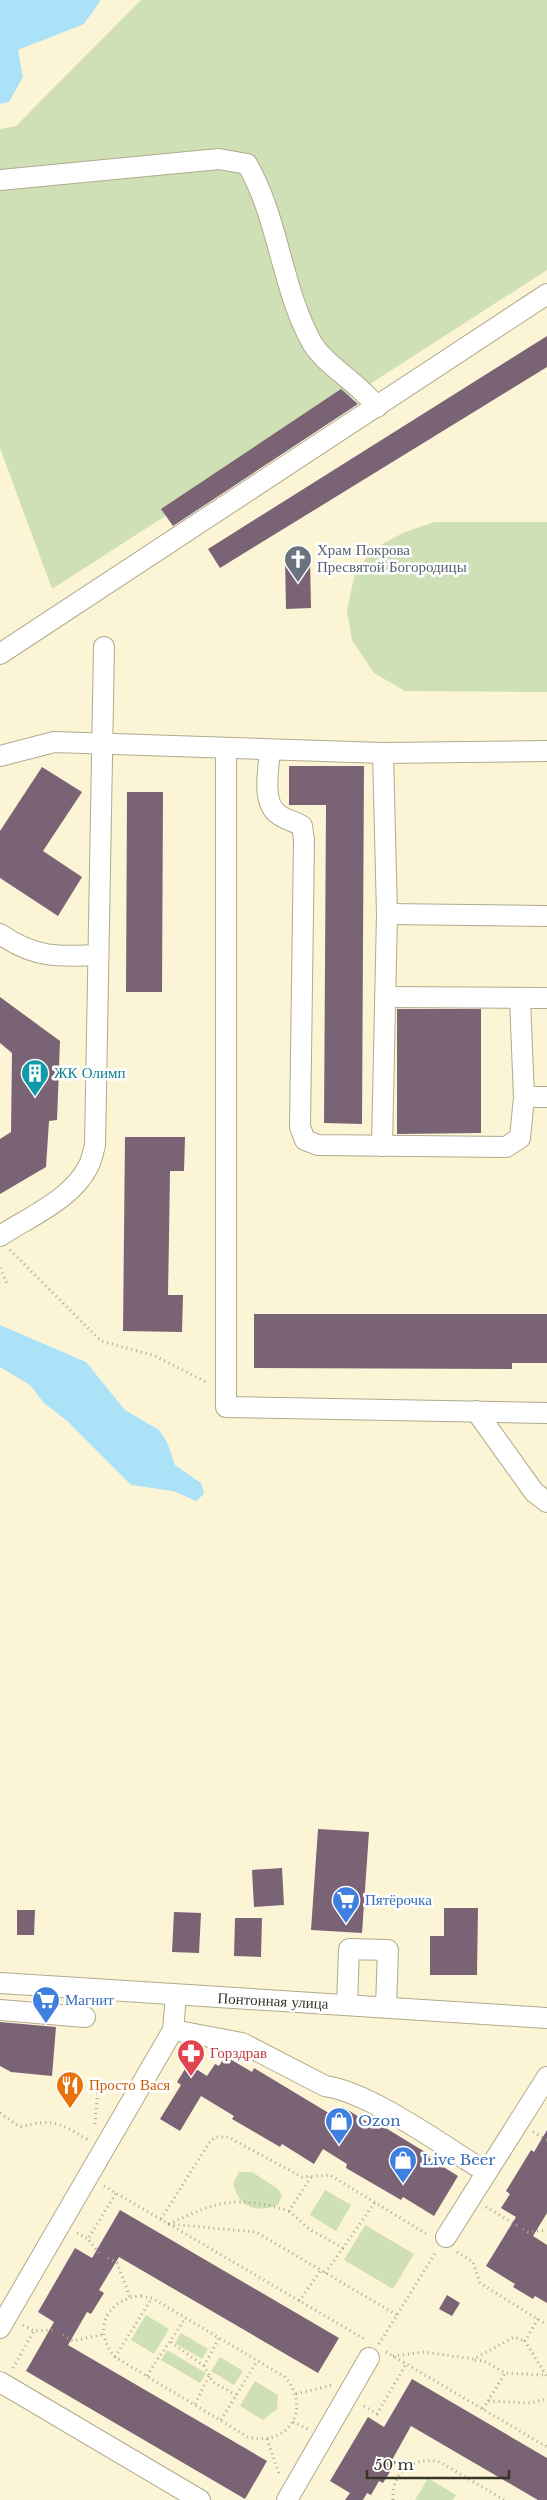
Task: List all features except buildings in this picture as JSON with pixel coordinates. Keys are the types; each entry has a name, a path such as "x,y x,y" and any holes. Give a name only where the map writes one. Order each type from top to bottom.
{"street":[{"path":"0,180 219,159 247,164 259,185 300,317 313,344 367,393 377,407"},
{"path":"0,654 547,294"},
{"path":"3,1242 77,1184 88,1167 95,1145 104,647"},
{"path":"0,756 54,742 383,753 547,752"},
{"path":"226,749 226,1407 547,1413"},
{"path":"270,750 268,802 278,814 292,819 302,826 304,840 300,1127 306,1140 318,1146 506,1147 520,1138 524,1097 520,999"},
{"path":"382,1146 387,914 383,753"},
{"path":"387,914 547,916"},
{"path":"0,934 33,953 59,957 98,955"},
{"path":"385,997 547,998"},
{"path":"524,1097 547,1097"},
{"path":"476,1411 534,1492 547,1502"},
{"path":"347,2005 349,1949 388,1950 386,2007"},
{"name":"Понтонная улица","path":"0,1983 547,2018"},
{"path":"0,2328 173,2030 176,1995"},
{"path":"0,2010 86,2017"},
{"path":"173,2030 242,2043 325,2086 339,2088 383,2110 486,2172"},
{"path":"444,2240 547,2077"},
{"path":"284,2490 373,2352"},
{"path":"2,2383 200,2500"}],"path":[{"path":"3,1242 101,1341 155,1356 226,1393"},
{"path":"0,1268 8,1286"},
{"path":"94,2132 98,2090"},
{"path":"0,2113 20,2126 35,2123 60,2123 91,2142"},
{"path":"161,2219 209,2143 215,2137 228,2137 302,2177 330,2174 375,2202 444,2240 473,2262 480,2283 547,2324"},
{"path":"289,2210 312,2176"},
{"path":"89,2177 299,2300 373,2352 393,2356 424,2352 484,2361 505,2373 545,2376"},
{"path":"99,2253 88,2239 116,2193"},
{"path":"471,2197 518,2226"},
{"path":"169,2224 206,2206 248,2200 289,2210 309,2229 343,2248"},
{"path":"325,2273 375,2202"},
{"path":"169,2224 256,2232 397,2316"},
{"path":"523,2229 528,2232 547,2230"},
{"path":"373,2352 444,2240"},
{"path":"108,2258 117,2263 130,2297"},
{"path":"299,2300 321,2270"},
{"path":"130,2297 152,2298 285,2377 296,2394 298,2404 292,2422 282,2434 267,2439 248,2437 115,2357 108,2349 104,2334 106,2317 112,2308 130,2297"},
{"path":"115,2357 152,2298"},
{"path":"146,2376 165,2345 171,2342 185,2318"},
{"path":"525,2341 538,2319"},
{"path":"2,2383 34,2331 54,2330"},
{"path":"63,2335 73,2341 104,2334"},
{"path":"474,2359 514,2337 525,2341 545,2376"},
{"path":"204,2366 219,2338"},
{"path":"171,2342 204,2366 213,2382 236,2395"},
{"path":"393,2356 547,2447"},
{"path":"221,2420 257,2361"},
{"path":"483,2409 505,2373"},
{"path":"194,2404 210,2374"},
{"path":"296,2394 340,2383"},
{"path":"488,2401 530,2403 547,2399"},
{"path":"292,2422 312,2431"},
{"path":"267,2439 284,2490"},
{"path":"393,2500 395,2481 400,2472 419,2460 440,2462 504,2500"}],"green space":[{"path":"141,0 547,0 547,270 52,589 0,448 0,129 16,126"},
{"path":"435,522 547,522 547,692 405,691 374,673 352,640 347,611 355,573 368,556 382,544 405,532"},
{"path":"239,2172 252,2172 278,2189 282,2195 278,2205 256,2208 244,2203 233,2184"},
{"path":"325,2190 351,2205 336,2231 310,2215"},
{"path":"365,2225 414,2254 393,2289 344,2260"},
{"path":"146,2315 169,2329 154,2354 131,2340"},
{"path":"181,2333 208,2349 202,2359 175,2343"},
{"path":"167,2350 206,2373 200,2383 161,2360"},
{"path":"220,2357 243,2371 234,2385 211,2371"},
{"path":"255,2381 278,2395 277,2409 263,2420 240,2406"},
{"path":"428,2478 456,2495 453,2500 415,2500"}],"water":[{"path":"0,0 101,0 84,24 18,50 23,77 9,102 0,104"},
{"path":"0,1325 86,1362 125,1410 159,1430 167,1442 175,1465 201,1483 204,1494 196,1501 173,1491 131,1485 66,1420 44,1403 30,1385 0,1367"}],"place":[{"name":"Храм Покрова Пресвятой Богородицы","path":"298,583"},
{"name":"ЖК Олимп","path":"35,1097"},
{"name":"Пятёрочка","path":"346,1924"},
{"name":"Магнит","path":"46,2024"},
{"name":"Горздрав","path":"191,2077"},
{"name":"Просто Вася","path":"70,2109"},
{"name":"Ozon","path":"339,2145"},
{"name":"Live Beer","path":"403,2184"}]}
